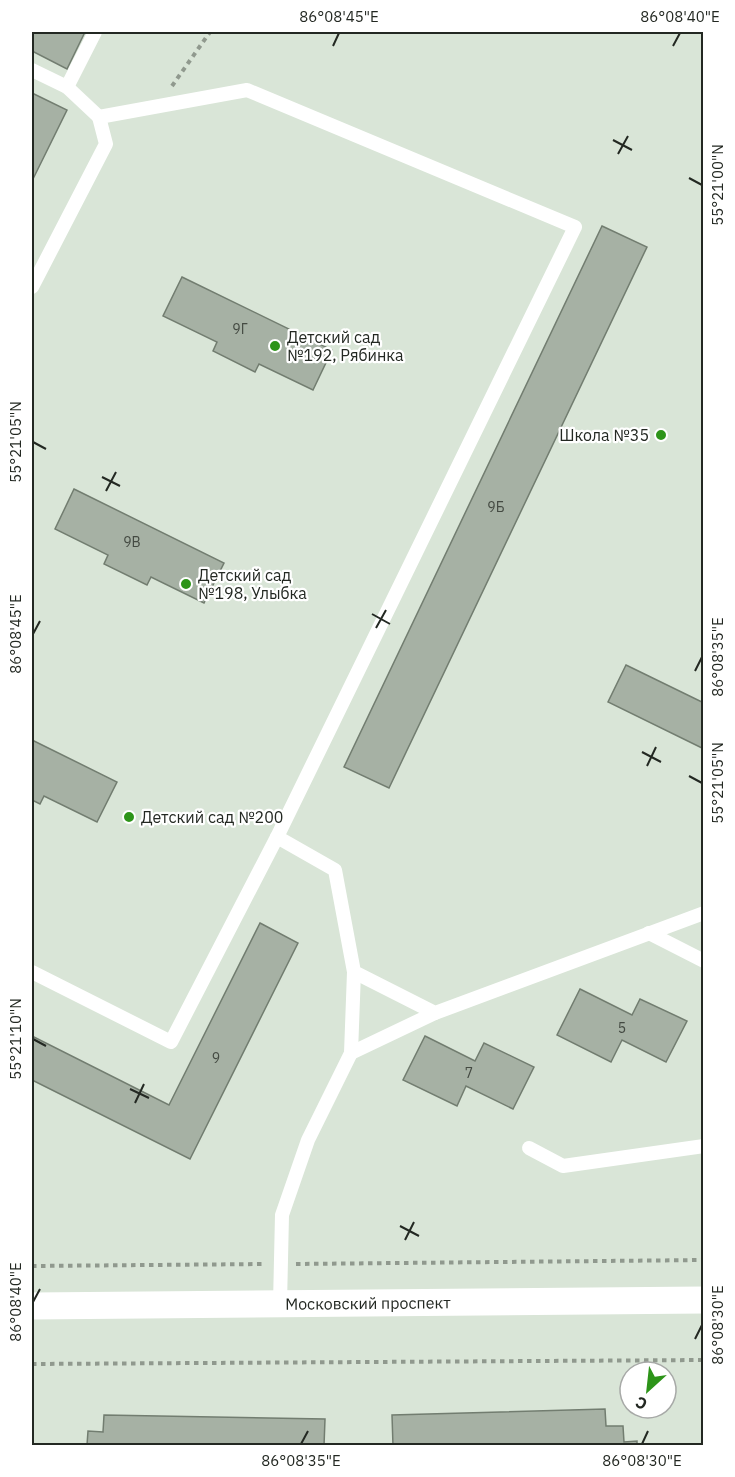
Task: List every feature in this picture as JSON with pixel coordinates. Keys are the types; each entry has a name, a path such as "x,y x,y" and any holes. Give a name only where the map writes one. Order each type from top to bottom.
{"street":[{"name":"Московский проспект","path":"32,1306 704,1300"}],"lane":[{"path":"67,87 94,32"},
{"path":"32,70 67,87 99,117 106,144 32,287"},
{"path":"32,972 171,1042 277,837 575,227 247,90 99,117"},
{"path":"277,837 335,870 354,972 351,1053 309,1140 282,1215 280,1304"},
{"path":"351,1053 435,1013 704,913"},
{"path":"649,933 704,961"},
{"path":"354,972 435,1013"},
{"path":"529,1149 563,1166 703,1145"}],"path":[{"path":"158,106 212,32"},
{"path":"32,1266 704,1260"},
{"path":"32,1364 704,1360"}],"building":[{"path":"32,32 85,32 67,69 32,51"},
{"path":"32,93 67,110 32,181"},
{"path":"602,226 647,247 389,788 344,767"},
{"path":"182,277 332,350 313,390 259,364 255,372 213,351 217,342 163,316"},
{"path":"74,489 224,563 204,603 151,577 147,585 104,564 108,555 55,529"},
{"path":"626,665 704,703 704,749 608,702"},
{"path":"32,740 117,782 97,822 44,796 40,804 32,800"},
{"path":"260,923 298,943 190,1159 32,1080 32,1036 169,1105"},
{"path":"580,989 632,1015 640,999 687,1021 666,1062 622,1040 611,1062 557,1035"},
{"path":"425,1036 475,1061 484,1043 534,1067 513,1109 466,1086 457,1106 403,1080"},
{"path":"605,1409 606,1426 623,1426 624,1442 637,1441 637,1446 393,1446 392,1415"},
{"path":"104,1415 325,1419 324,1446 74,1446 87,1445 88,1431 103,1432"}],"place":[{"name":"Детский сад №192, Рябинка","path":"275,346"},
{"name":"Школа №35","path":"661,435"},
{"name":"Детский сад №198, Улыбка","path":"186,584"},
{"name":"Детский сад №200","path":"129,817"}]}
